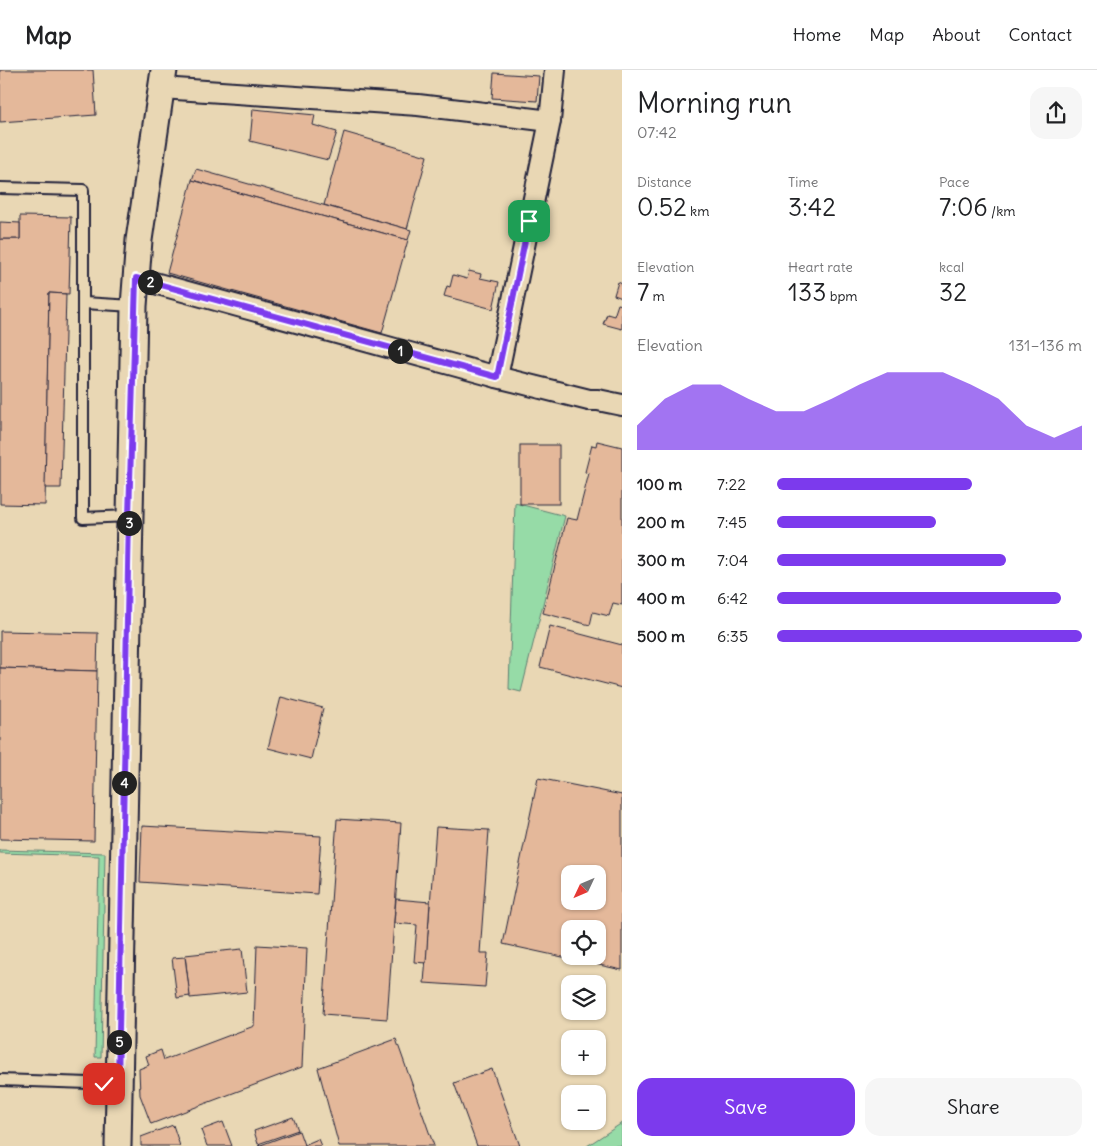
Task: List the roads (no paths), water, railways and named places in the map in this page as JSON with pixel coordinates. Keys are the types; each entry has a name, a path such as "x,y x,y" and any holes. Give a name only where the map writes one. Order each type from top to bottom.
{"street":[{"path":"497,377 550,122 555,70"},
{"path":"118,1146 134,306 139,240 162,79 418,105 550,122"},
{"path":"136,278 497,377 589,400 598,400 622,406"}],"lane":[{"path":"0,188 83,190 83,518 129,516"},
{"path":"84,303 134,306"},
{"path":"0,1080 118,1084"}]}
